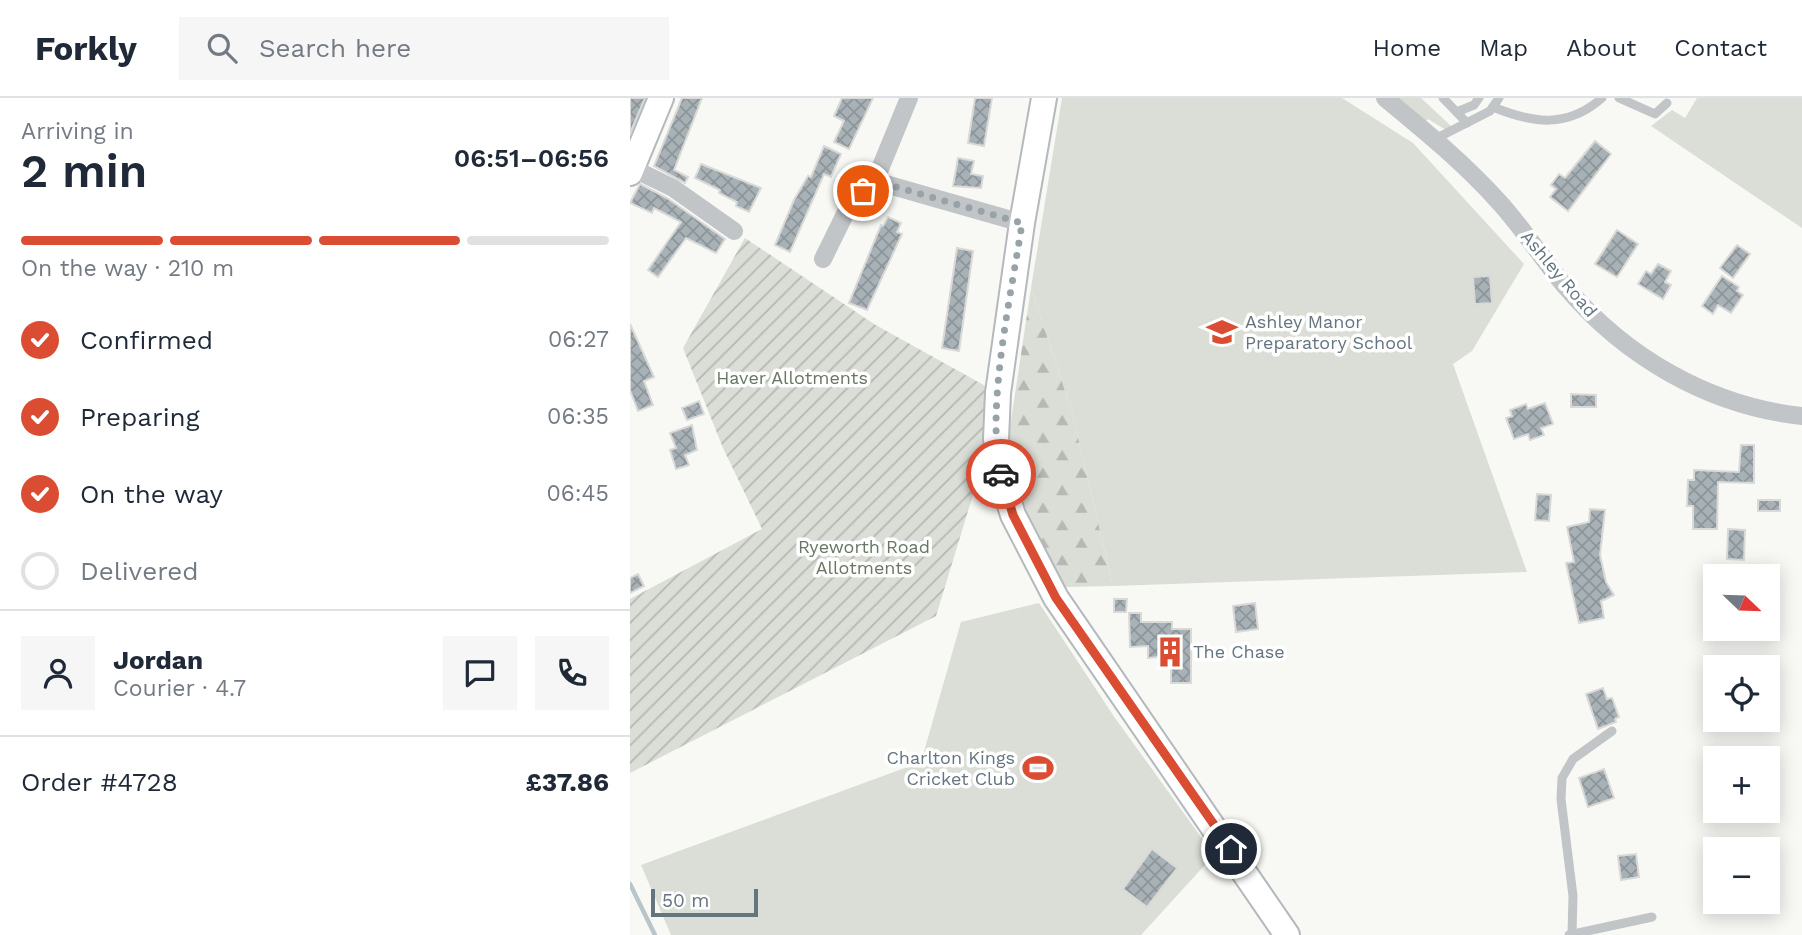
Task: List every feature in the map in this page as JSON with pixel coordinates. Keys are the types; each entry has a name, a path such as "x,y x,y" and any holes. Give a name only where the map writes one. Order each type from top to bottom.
{"street":[{"path":"661,98 636,138 631,171 673,188 734,231"},
{"path":"823,259 848,208 875,181 909,98"},
{"path":"1044,98 1022,223 997,416 998,463 1013,515 1056,598 1287,935"},
{"name":"Ashley Road","path":"1385,98 1435,139 1502,204 1577,301 1628,345 1678,378 1713,395 1756,408 1802,416"},
{"path":"875,181 1022,223"}],"lane":[{"path":"1443,98 1467,122"},
{"path":"1458,111 1474,105 1479,98"},
{"path":"1435,139 1493,107 1499,98"},
{"path":"1493,107 1521,117 1551,122 1577,115 1601,98"},
{"path":"1619,98 1655,114 1667,103"},
{"path":"1612,731 1573,759 1562,778 1561,799 1573,897 1571,935 1652,917"}],"green space":[{"name":"Ashley Manor Preparatory School","path":"1062,98 1342,98 1413,143 1524,264 1472,351 1453,364 1527,572 1113,586 1072,412 1031,288"},
{"path":"1388,98 1421,98 1451,126 1446,130 1428,119 1422,125"},
{"path":"1697,98 1802,98 1802,228 1651,126 1672,110 1685,118"},
{"name":"Ryeworth Road Allotments","path":"745,238 874,324 998,393 997,416 936,616 630,773 630,599 762,529 723,448 683,348"},
{"path":"1031,288 1072,412 1113,586 1063,587 1036,542 1007,447"},
{"path":"1039,603 1115,718 1214,855 1141,935 671,935 641,865 921,762 961,622"}],"building":[{"path":"630,98 645,98 630,133"},
{"path":"682,98 702,98 674,170 688,177 685,183 654,166"},
{"path":"842,98 873,98 849,149 834,142 844,121 834,116"},
{"path":"975,98 992,98 984,146 968,143"},
{"path":"1595,141 1611,154 1568,211 1550,197 1556,189 1551,185 1559,174 1565,178"},
{"path":"824,146 841,154 831,177 824,174 790,252 775,245 794,200 808,176 811,177"},
{"path":"958,158 974,161 971,174 983,176 981,188 953,186"},
{"path":"701,164 761,188 749,212 736,206 737,202 719,193 720,190 695,178"},
{"path":"640,184 667,198 725,239 716,253 686,238 658,277 648,270 681,222 654,208 652,213 630,203"},
{"path":"888,217 901,223 897,232 902,234 867,310 849,303 881,225 883,226"},
{"path":"1617,230 1638,244 1617,277 1595,264"},
{"path":"1737,245 1750,254 1733,278 1720,268"},
{"path":"957,248 973,251 959,351 942,348"},
{"path":"1658,264 1671,271 1665,282 1671,285 1663,299 1638,284 1646,271 1651,274"},
{"path":"1490,276 1492,303 1475,304 1473,277"},
{"path":"1722,276 1739,287 1737,291 1743,295 1731,313 1718,305 1713,314 1702,306"},
{"path":"630,324 654,377 644,381 653,405 638,411 630,390"},
{"path":"1571,394 1596,395 1596,407 1571,407"},
{"path":"699,401 704,414 687,420 682,408"},
{"path":"1545,403 1553,424 1541,428 1544,435 1530,440 1528,434 1514,439 1506,418 1512,416 1510,410 1526,404 1528,409"},
{"path":"692,425 697,450 685,455 689,465 676,469 670,450 676,448 670,433"},
{"path":"1741,445 1754,445 1754,483 1718,482 1717,529 1693,529 1693,506 1687,506 1688,480 1694,480 1694,470 1739,472"},
{"path":"1537,494 1551,495 1549,521 1535,520"},
{"path":"1758,500 1780,500 1780,511 1758,511"},
{"path":"1590,509 1605,510 1600,555 1606,582 1614,595 1601,601 1604,618 1579,623 1566,563 1574,562 1567,527 1589,522"},
{"path":"1728,529 1745,530 1744,560 1727,559"},
{"path":"638,574 644,586 630,593 630,578"},
{"path":"1114,599 1127,599 1126,612 1114,612"},
{"path":"1255,603 1258,629 1236,632 1233,606"},
{"name":"The Chase","path":"1129,613 1141,613 1141,622 1172,622 1172,629 1191,629 1191,683 1171,683 1171,665 1159,657 1148,658 1148,646 1130,647"},
{"path":"1603,688 1607,699 1612,698 1619,717 1615,719 1616,722 1598,729 1586,694"},
{"path":"1604,769 1614,798 1588,807 1579,778"},
{"path":"1152,849 1177,868 1147,907 1123,889"},
{"path":"1636,854 1639,877 1621,880 1618,856"}],"waterway":[{"path":"630,884 655,935"}],"way so far":[{"path":"863,191 875,181 1022,223 998,393 996,439 1001,474"}],"place":[{"name":"Ashley Manor Preparatory School","path":"1222,332"},
{"name":"The Chase","path":"1170,652"},
{"name":"Charlton Kings Cricket Club","path":"1038,768"}],"route":[{"path":"1001,474 1013,515 1056,598 1231,849"}],"park label":[{"name":"Haver Allotments","path":"792,378"}]}
